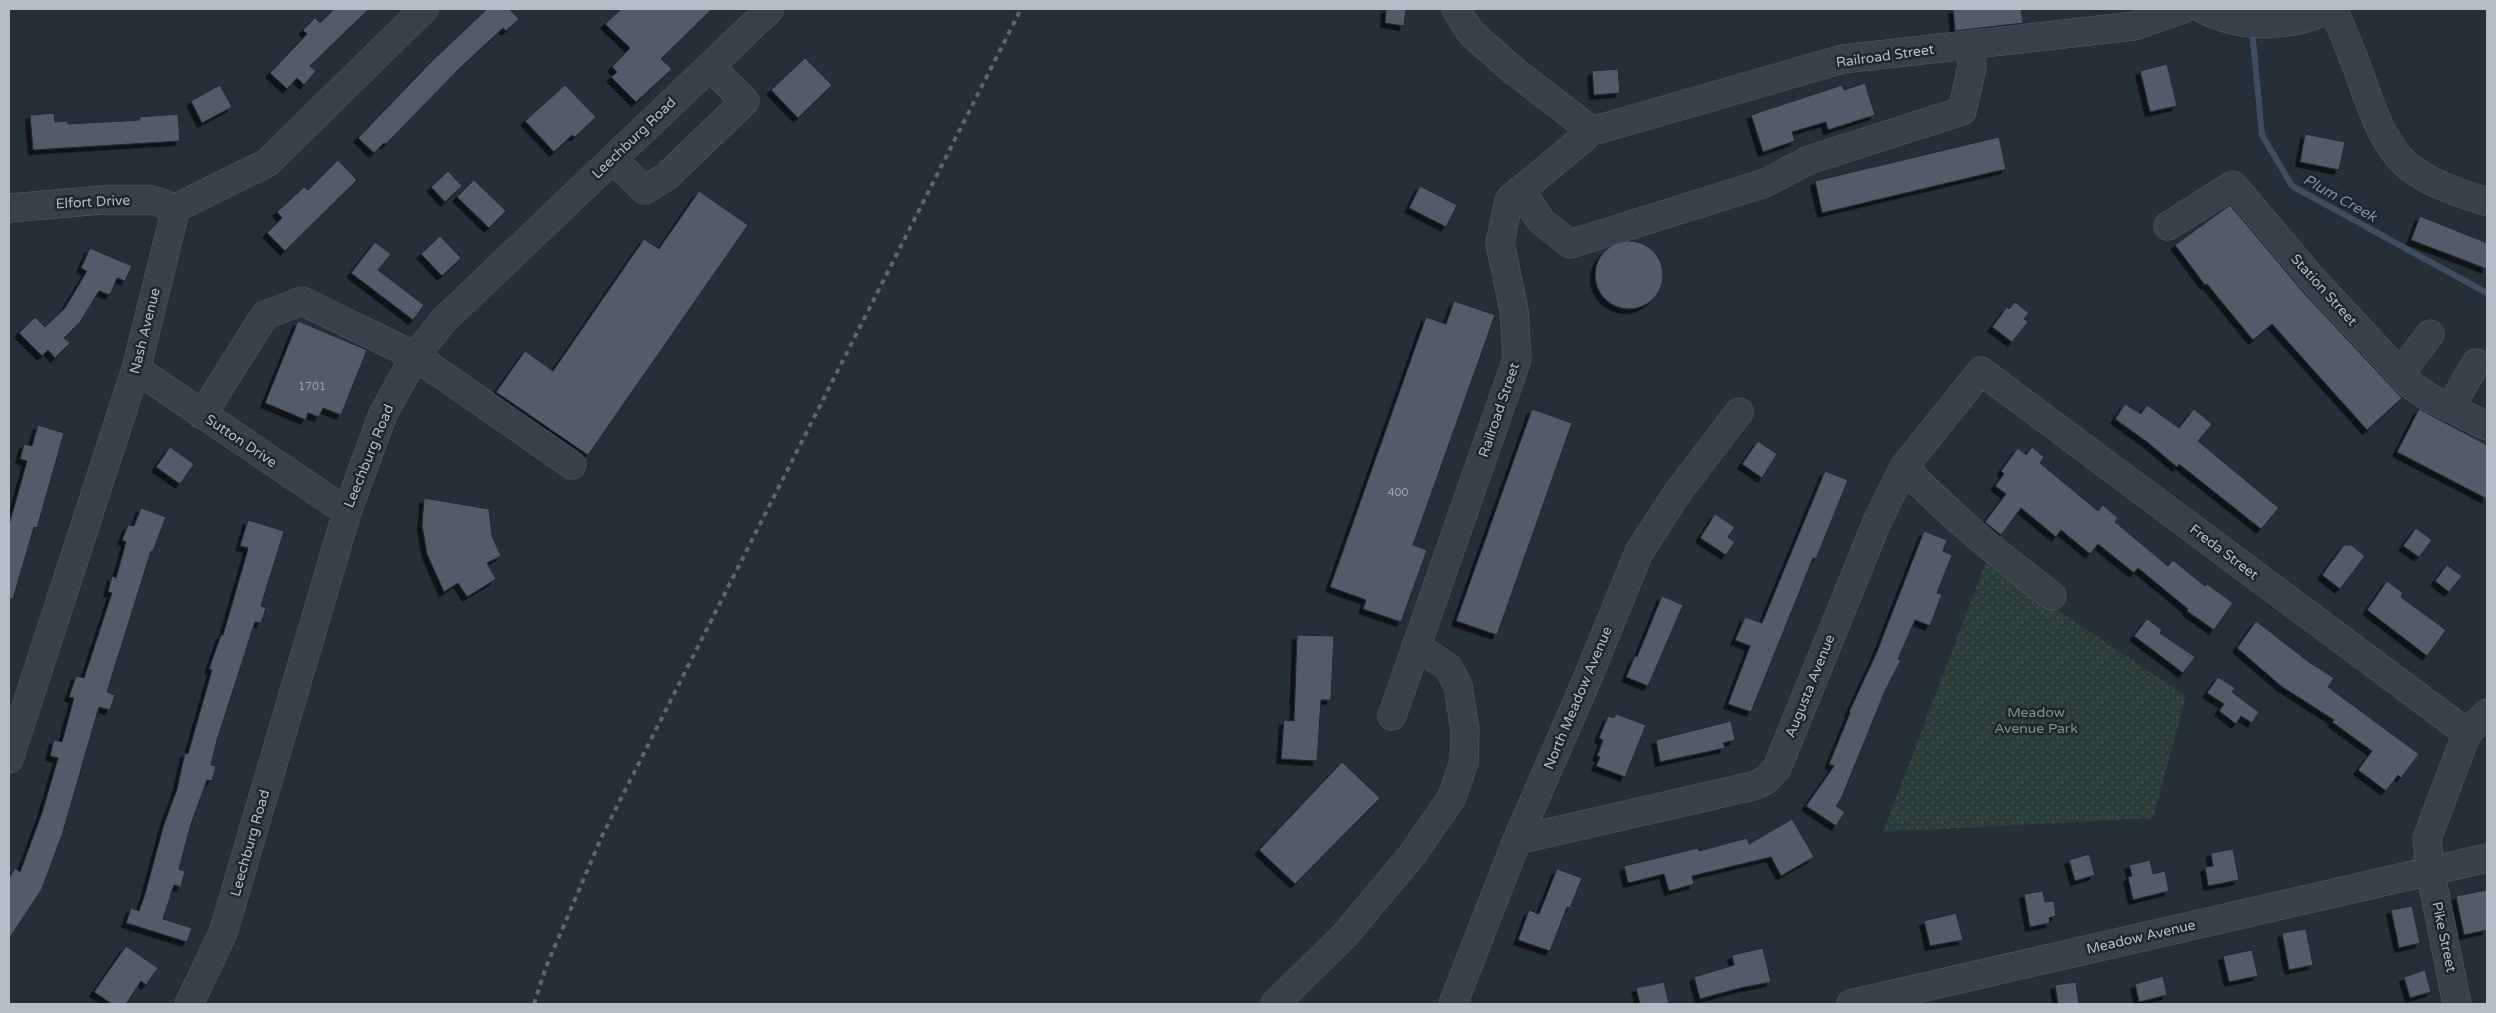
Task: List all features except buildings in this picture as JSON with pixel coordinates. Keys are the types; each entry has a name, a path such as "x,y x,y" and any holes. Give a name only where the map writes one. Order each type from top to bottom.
{"street":[{"path":"176,208 267,163 424,9"},
{"name":"Leechburg Road","path":"189,1004 223,933 346,512 383,414 415,356 444,320 770,9"},
{"path":"1456,9 1471,34 1512,70 1592,130"},
{"name":"Railroad Street","path":"1392,716 1518,359 1514,310 1500,243 1509,200 1520,190 1592,130 1843,59 2134,26 2183,9"},
{"path":"2203,9 2234,20 2276,23 2293,21 2325,10 2349,46 2374,116 2386,138 2400,156 2415,171 2440,184 2487,202"},
{"path":"1520,190 1541,221 1570,244 1765,183 1809,160 1962,111 1972,67 1972,45"},
{"path":"612,159 644,190 666,177 745,101 710,67"},
{"name":"Station Street","path":"2168,226 2233,185 2315,282 2411,385 2430,398 2487,426"},
{"name":"Elfort Drive","path":"9,208 103,200 152,200 176,208"},
{"name":"Nash Avenue","path":"9,760 136,369 176,208"},
{"path":"202,415 265,315 302,301 415,356 572,465"},
{"path":"2400,374 2430,334"},
{"path":"2450,408 2476,363"},
{"name":"Sutton Drive","path":"136,369 346,512"},
{"name":"Augusta Avenue","path":"1517,840 1753,786 1766,780 1776,768 1877,522 1904,467 1981,371"},
{"name":"Freda Street","path":"1981,371 2467,733"},
{"name":"North Meadow Avenue","path":"1453,1004 1517,840 1586,682 1639,552 1678,492 1739,412"},
{"path":"1904,467 1925,489 1996,552 2052,596"},
{"path":"1275,1004 1345,934 1412,855 1452,797 1464,762 1465,730 1458,686 1448,667 1416,646"},
{"path":"2430,870 2428,838 2467,733 2487,713"},
{"name":"Meadow Avenue","path":"1851,1004 2487,858"},
{"name":"Pike Street","path":"2430,870 2457,1004"}],"green space":[{"name":"Meadow Avenue Park","path":"1986,562 2186,696 2153,818 1883,832"}],"waterway":[{"name":"Plum Creek","path":"2252,29 2262,135 2292,186 2487,293"}],"railway":[{"path":"534,1004 546,967 602,836 1021,9"}]}
